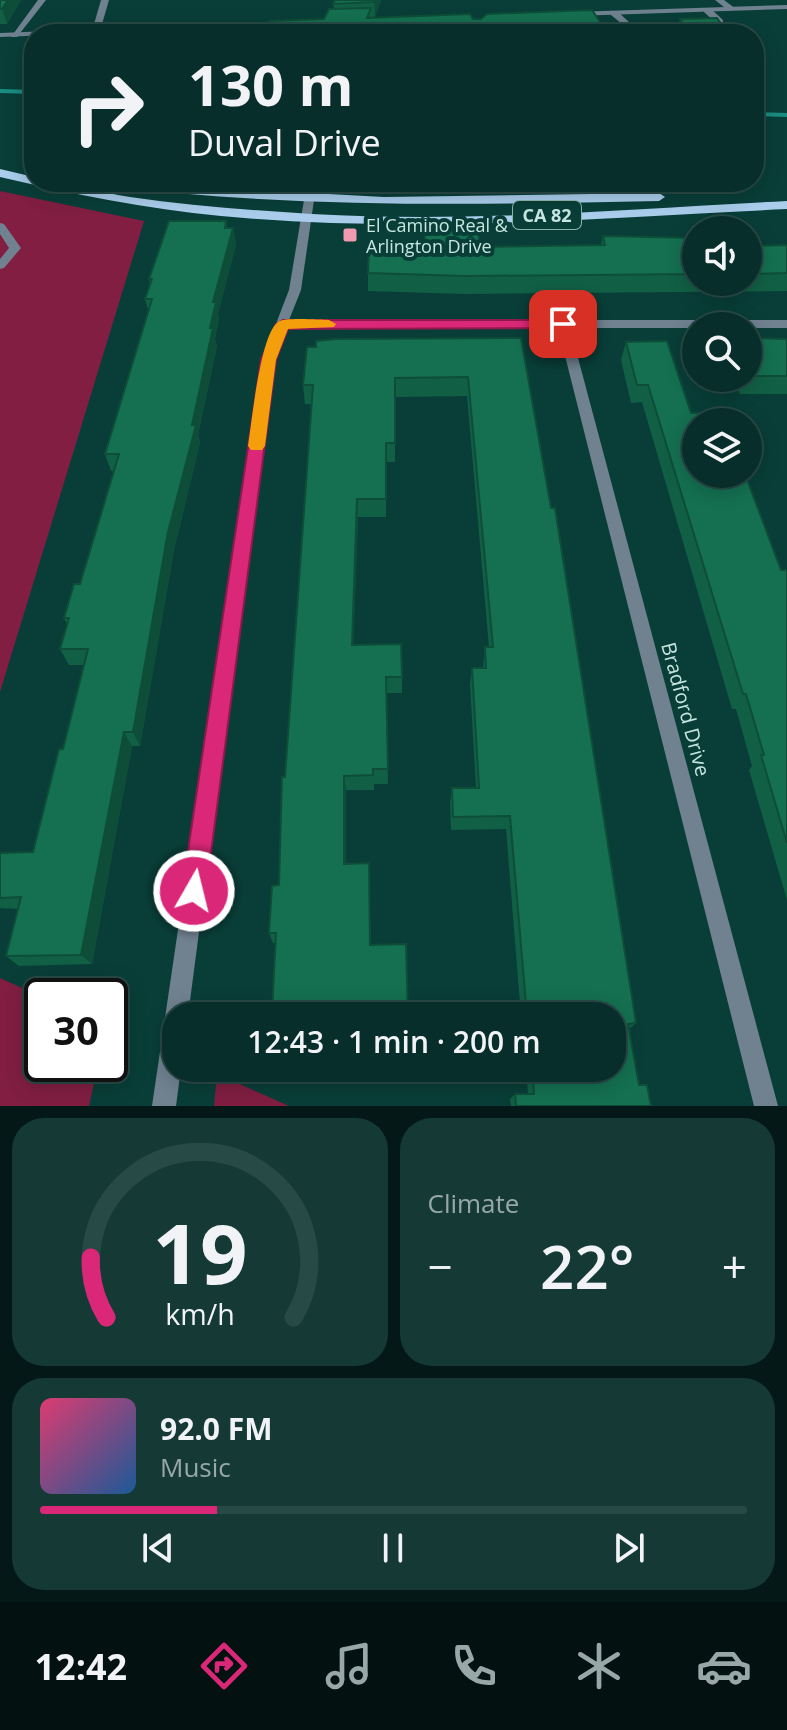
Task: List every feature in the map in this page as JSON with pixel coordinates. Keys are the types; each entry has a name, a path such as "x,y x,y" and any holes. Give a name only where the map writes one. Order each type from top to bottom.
{"main road":[{"path":"0,160 24,166"},
{"name":"CA 82","path":"0,173 24,179"},
{"name":"CA 82","path":"93,192 175,206 308,209 432,220 787,205"},
{"name":"CA 82","path":"207,192 308,209 433,202 787,192"}],"street":[{"path":"14,35 42,0"},
{"path":"98,24 105,0"},
{"path":"719,0 732,9"},
{"path":"564,15 787,7"},
{"path":"707,10 720,22"},
{"path":"614,13 625,22"},
{"path":"0,35 24,35"},
{"path":"178,1002 268,360 295,290 308,209"},
{"path":"0,226 15,248 0,266"},
{"path":"283,324 787,324"},
{"name":"Bradford Drive","path":"563,324 766,1106"},
{"path":"164,1106 167,1082"}],"shaded area":[{"path":"0,191 144,221 0,692"},
{"path":"0,978 24,989 24,1082 94,1082 89,1106 0,1106"},
{"path":"216,1082 235,1082 289,1106 214,1106"}],"building":[{"path":"0,0 8,0 2,9 0,9"},
{"path":"335,0 375,0 333,4"},
{"path":"371,8 367,18 470,14 473,19 481,19 487,14 592,10 601,24 269,24 270,21 324,19 329,9"},
{"path":"717,18 721,24 684,24 680,19"},
{"path":"169,221 226,221 225,228 233,228 213,302 216,302 210,328 213,328 192,425 196,425 168,532 133,732 124,732 81,955 6,956 21,897 0,898 0,853 33,852 59,749 63,749 88,649 60,649 69,618 64,618 74,584 80,584 119,454 105,454 152,299 145,299 152,279 149,279"},
{"path":"477,222 480,247 605,245 603,236 682,238 682,274 465,276 368,273 369,242 425,241 424,223"},
{"path":"787,245 787,273 762,274 762,246"},
{"path":"521,338 551,508 555,508 636,1023 628,1024 639,1085 647,1085 651,1106 516,1106 515,1094 534,1094 533,1082 626,1082 626,1002 526,1002 510,816 453,817 452,788 479,788 472,668 486,668 485,647 493,647 468,377 395,378 395,443 386,443 386,499 357,499 352,645 401,644 402,677 386,677 388,769 373,769 373,775 344,776 344,864 369,863 370,945 406,944 408,1002 273,1002 276,933 269,933 272,886 279,885 282,777 285,777 313,385 303,385 307,347 316,347 316,341"},
{"path":"762,338 787,339 787,376 762,376"},
{"path":"667,341 689,408 682,408 682,488 750,488 781,570 787,570 787,843 746,694 743,694 648,385 637,385 626,342"}],"waterway":[{"path":"0,91 24,92"},
{"path":"764,114 787,115"}],"slow traffic":[{"path":"257,446 268,360 283,324 329,324"}],"place":[{"name":"El Camino Real & Arlington Drive","path":"350,235"}],"route":[{"path":"194,891 268,360 283,324 563,324"}]}
